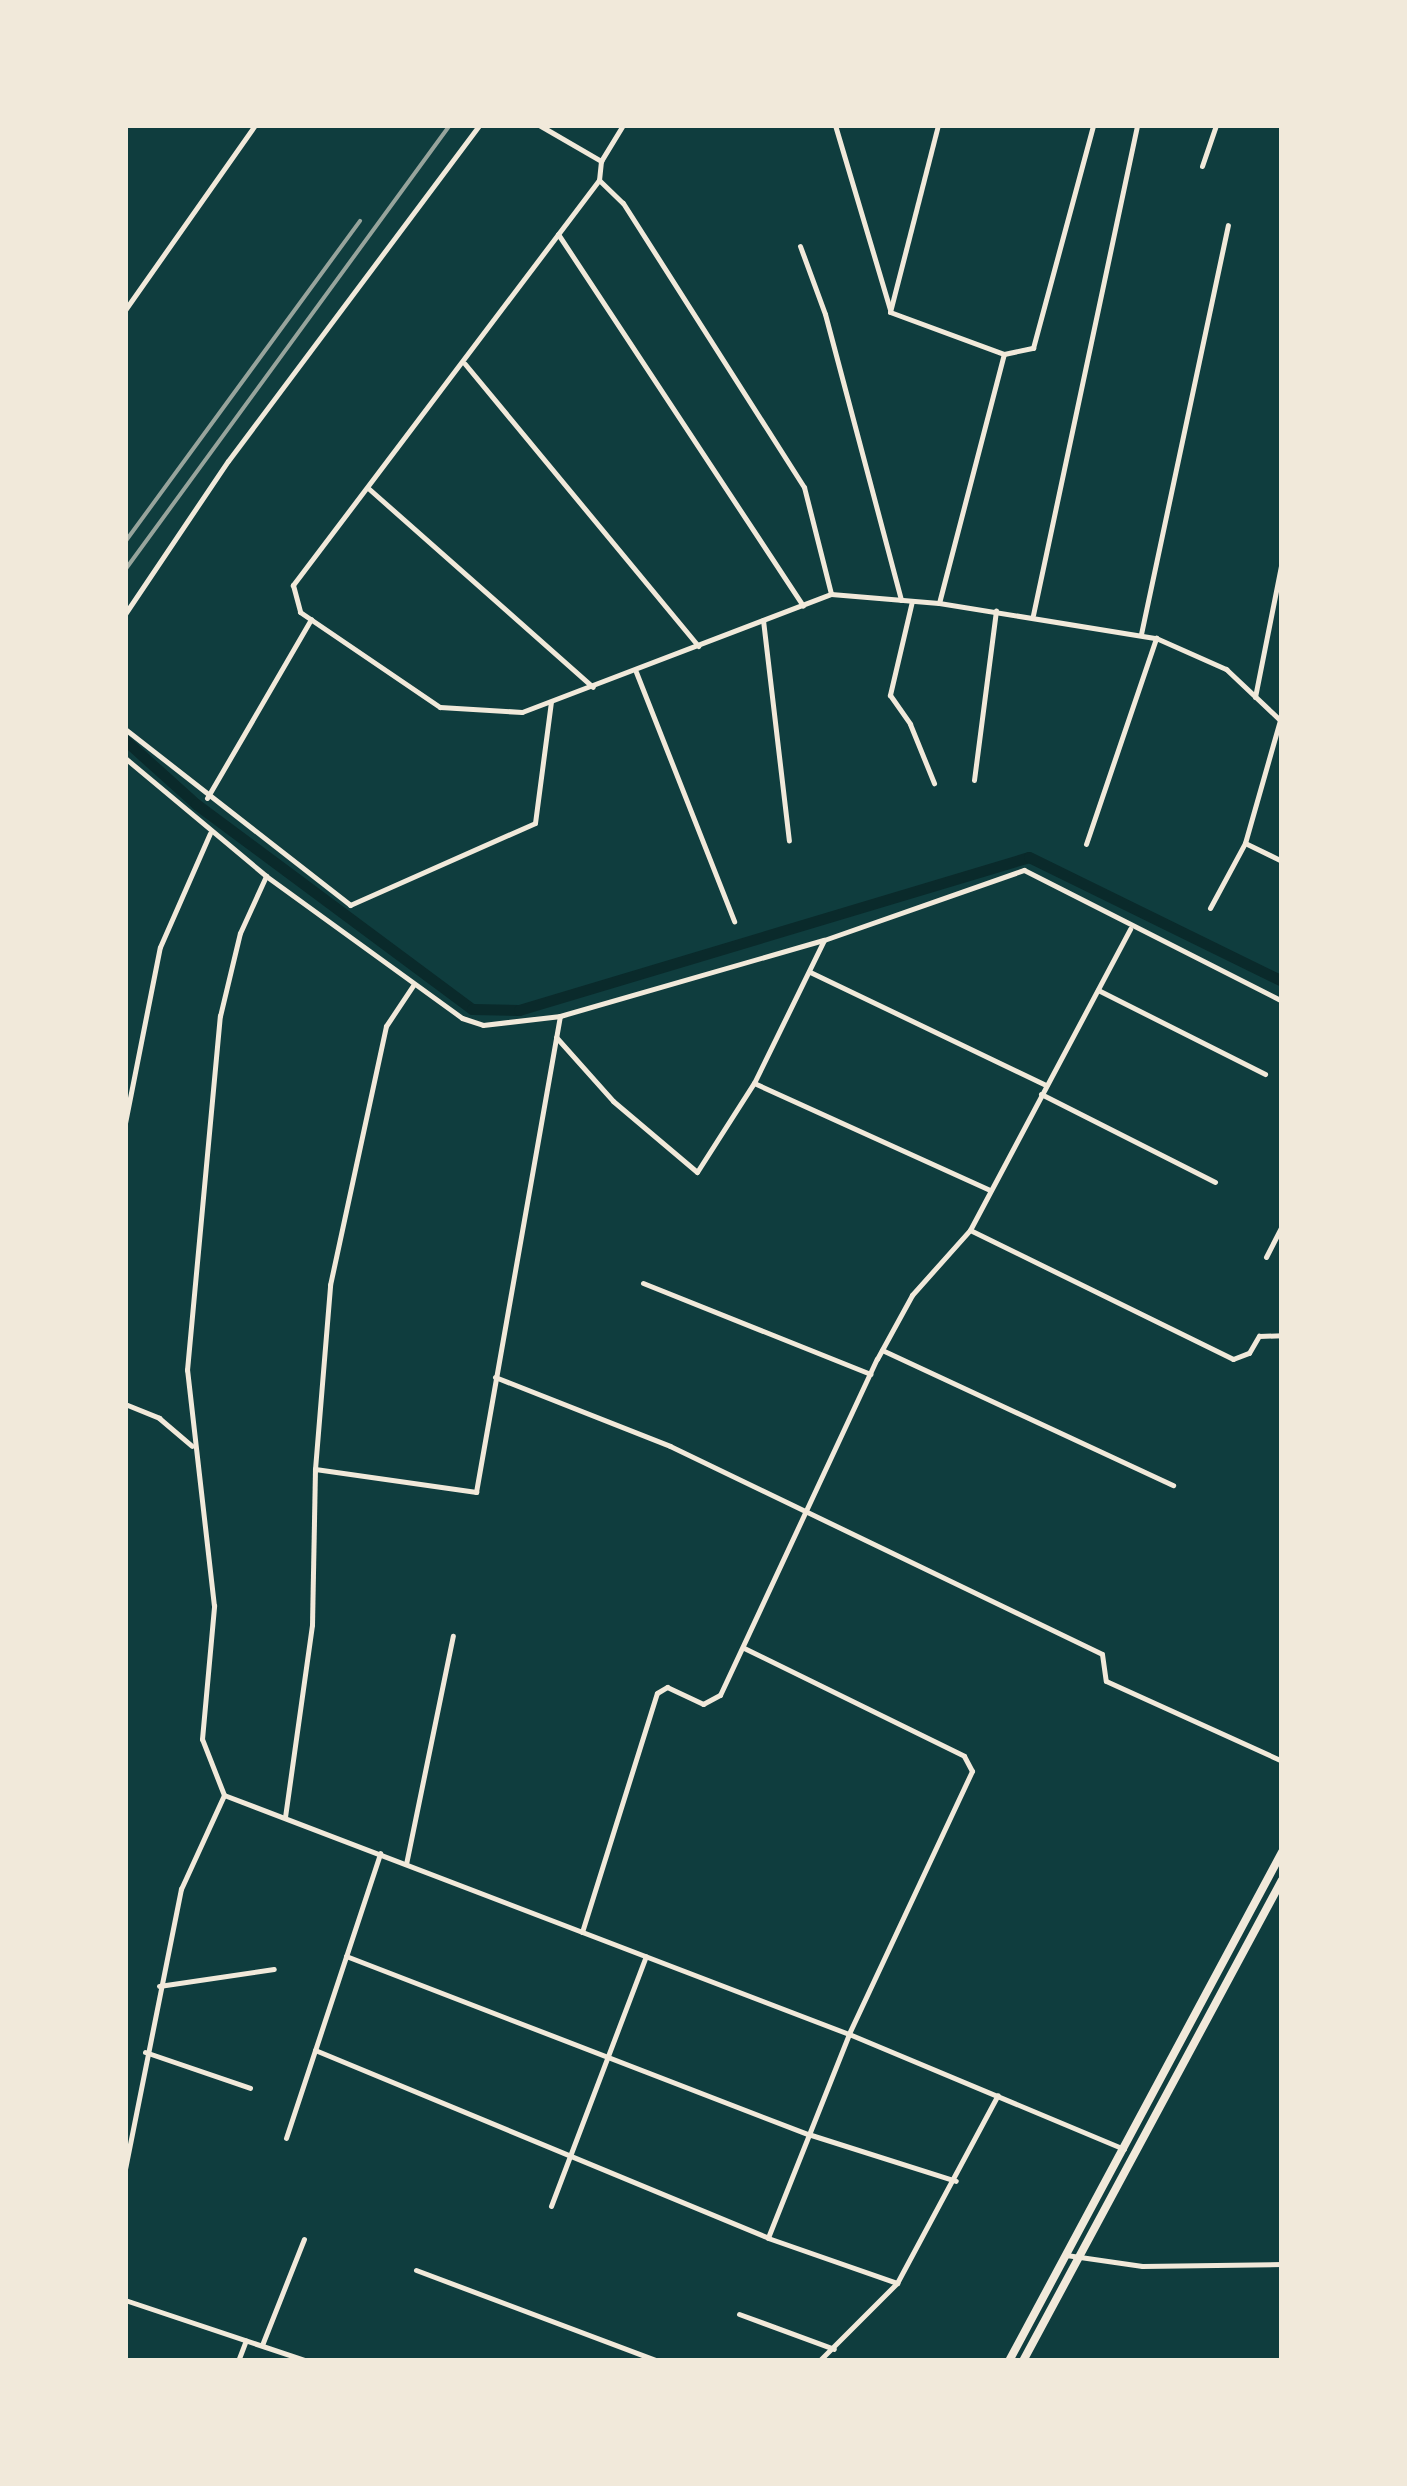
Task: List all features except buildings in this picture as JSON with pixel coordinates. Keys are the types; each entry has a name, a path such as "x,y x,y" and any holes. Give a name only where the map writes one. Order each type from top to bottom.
{"main road":[{"path":"1009,2361 1282,1852"},
{"path":"1023,2361 1282,1880"}],"street":[{"path":"125,310 255,125"},
{"path":"125,614 228,461 479,125"},
{"path":"539,125 601,162"},
{"path":"624,125 601,162 600,180 465,364 293,585 293,601 311,619 440,708 522,712 636,672 831,594 1033,615 1156,638 1226,669 1281,721 1245,843 1210,908"},
{"path":"835,125 890,312"},
{"path":"890,312 938,125"},
{"path":"890,312 1004,354 1033,348 1094,125"},
{"path":"1202,166 1216,125"},
{"path":"1033,615 1137,126"},
{"path":"600,180 624,203 804,487 831,594"},
{"path":"1140,634 1228,225"},
{"path":"558,234 804,605"},
{"path":"800,246 825,314 902,600"},
{"path":"939,603 1004,354"},
{"path":"465,364 698,646"},
{"path":"368,488 593,687"},
{"path":"1255,697 1282,561"},
{"path":"912,601 890,695 910,724 934,783"},
{"path":"974,780 996,610"},
{"path":"207,798 311,619"},
{"path":"763,620 790,840"},
{"path":"1086,844 1156,638"},
{"path":"636,672 734,921"},
{"path":"125,728 207,798 350,905 536,823 551,702"},
{"path":"125,758 266,876 414,984 482,1025 560,1016 824,940 1024,870 1130,929 1282,1000"},
{"path":"125,1123 160,947 210,833"},
{"path":"1245,843 1282,862"},
{"path":"125,2169 157,1986 181,1888 224,1795 202,1739 214,1606 192,1446 193,1276 220,1016 236,947 266,876"},
{"path":"582,1932 657,1693 667,1688 703,1704 713,1701 743,1647 870,1374 912,1294 970,1230 1130,929"},
{"path":"556,1037 613,1101 698,1172 754,1083 824,940"},
{"path":"809,972 1046,1085"},
{"path":"284,1817 312,1625 314,1469 330,1286 386,1026 414,984"},
{"path":"1098,989 1265,1074"},
{"path":"314,1469 476,1492 560,1016"},
{"path":"754,1083 990,1190"},
{"path":"1041,1094 1215,1182"},
{"path":"1266,1257 1282,1226"},
{"path":"970,1230 1232,1359 1248,1353 1259,1336 1282,1335"},
{"path":"644,1282 870,1374"},
{"path":"882,1350 1174,1485"},
{"path":"495,1377 670,1446 1102,1654 1106,1680 1282,1760"},
{"path":"125,1404 159,1418 192,1446"},
{"path":"406,1864 453,1636"},
{"path":"743,1647 970,1762 972,1770 850,2034 768,2238"},
{"path":"224,1795 850,2034 1124,2150"},
{"path":"286,2138 380,1854"},
{"path":"346,1956 808,2134 956,2181"},
{"path":"552,2206 646,1956"},
{"path":"157,1986 274,1969"},
{"path":"315,2050 572,2152 768,2238 897,2283"},
{"path":"145,2052 250,2088"},
{"path":"819,2361 897,2283 956,2181 998,2095"},
{"path":"262,2345 304,2239"},
{"path":"1066,2254 1142,2266 1282,2264"},
{"path":"416,2270 658,2361"},
{"path":"125,2300 307,2361"},
{"path":"739,2314 834,2348"},
{"path":"238,2361 246,2340"}],"waterway":[{"path":"125,740 196,804 472,1009 519,1010 1029,857 1282,981"}],"railway":[{"path":"125,570 450,125"},
{"path":"125,542 360,221"}]}
